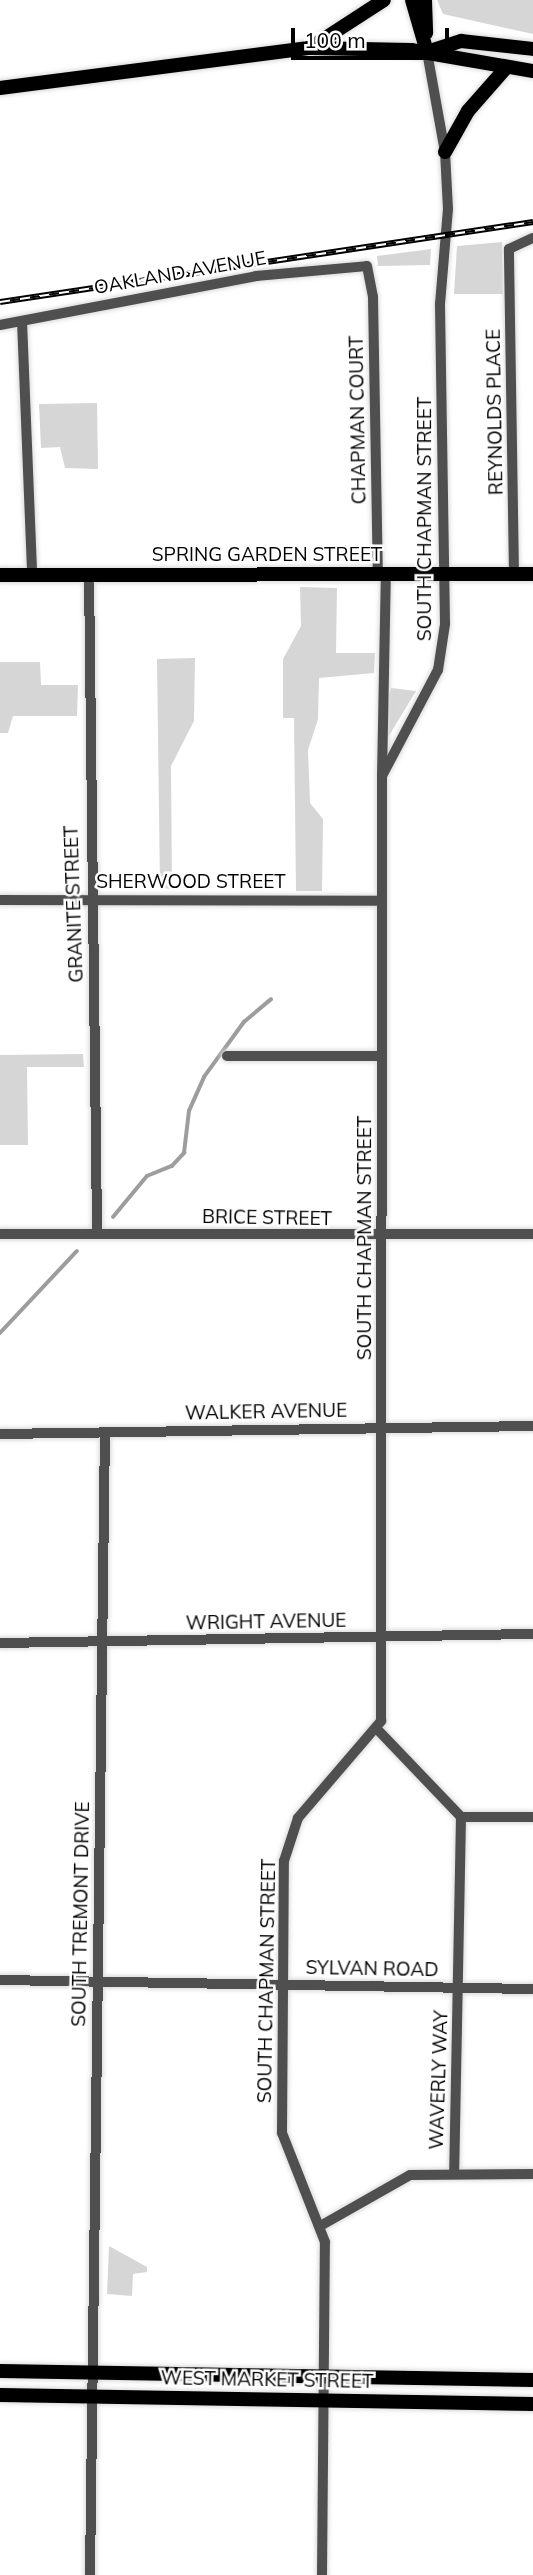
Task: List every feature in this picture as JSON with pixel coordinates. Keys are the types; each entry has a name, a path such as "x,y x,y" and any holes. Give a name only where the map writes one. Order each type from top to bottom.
{"main road":[{"path":"310,48 384,0"},
{"path":"412,0 426,52"},
{"path":"425,0 426,52"},
{"path":"426,52 461,41 533,49"},
{"path":"0,88 310,48 426,52 505,69 533,71"},
{"path":"445,152 460,121 505,69"},
{"name":"SPRING GARDEN STREET","path":"0,575 533,574"},
{"name":"WEST MARKET STREET","path":"0,2371 533,2379"},
{"name":"WEST MARKET STREET","path":"0,2395 533,2404"}],"street":[{"name":"SOUTH CHAPMAN STREET","path":"322,2575 325,2377 322,2225 282,2133 284,1861 299,1818 377,1729 380,1638 382,776 438,670 445,574 445,152 426,52"},
{"name":"REYNOLDS PLACE","path":"514,574 509,249 533,238"},
{"name":"OAKLAND AVENUE","path":"0,325 256,276 367,266"},
{"name":"CHAPMAN COURT","path":"367,266 373,297 382,574 382,776"},
{"path":"23,321 32,575"},
{"name":"GRANITE STREET","path":"89,574 97,1233"},
{"name":"SHERWOOD STREET","path":"0,900 91,898 382,901"},
{"path":"227,1056 382,1056"},
{"name":"BRICE STREET","path":"0,1234 381,1237 533,1234"},
{"name":"WALKER AVENUE","path":"0,1434 533,1426"},
{"name":"SOUTH TREMONT DRIVE","path":"90,2575 105,1432"},
{"name":"WRIGHT AVENUE","path":"0,1643 533,1634"},
{"path":"377,1729 461,1817 533,1817"},
{"name":"WAVERLY WAY","path":"454,2171 461,1817"},
{"name":"SYLVAN ROAD","path":"0,1980 533,1989"},
{"path":"322,2225 410,2175 454,2171 533,2174"}],"shaded area":[{"path":"437,0 533,0 533,34 443,14"},
{"path":"502,242 503,294 454,294 457,246"},
{"path":"431,249 430,265 378,266 377,256"},
{"path":"97,403 98,469 65,468 60,447 41,448 39,404"},
{"path":"300,587 337,588 336,653 375,653 374,673 319,678 318,719 308,750 310,803 323,819 322,891 296,891 294,718 283,718 283,659 301,626"},
{"path":"195,658 194,721 171,766 172,889 160,888 157,659"},
{"path":"0,662 40,662 41,685 78,685 77,716 13,716 8,733 0,733"},
{"path":"391,688 416,691 387,739 385,707"},
{"path":"83,1054 84,1067 27,1067 28,1145 0,1145 0,1055"},
{"path":"109,2246 147,2267 147,2272 133,2274 132,2296 107,2294"}],"waterway":[{"path":"113,1217 147,1176 172,1166 184,1153 189,1111 204,1077 244,1022 271,999"},
{"path":"0,1333 77,1251"}],"railway":[{"path":"0,302 533,222"}]}
